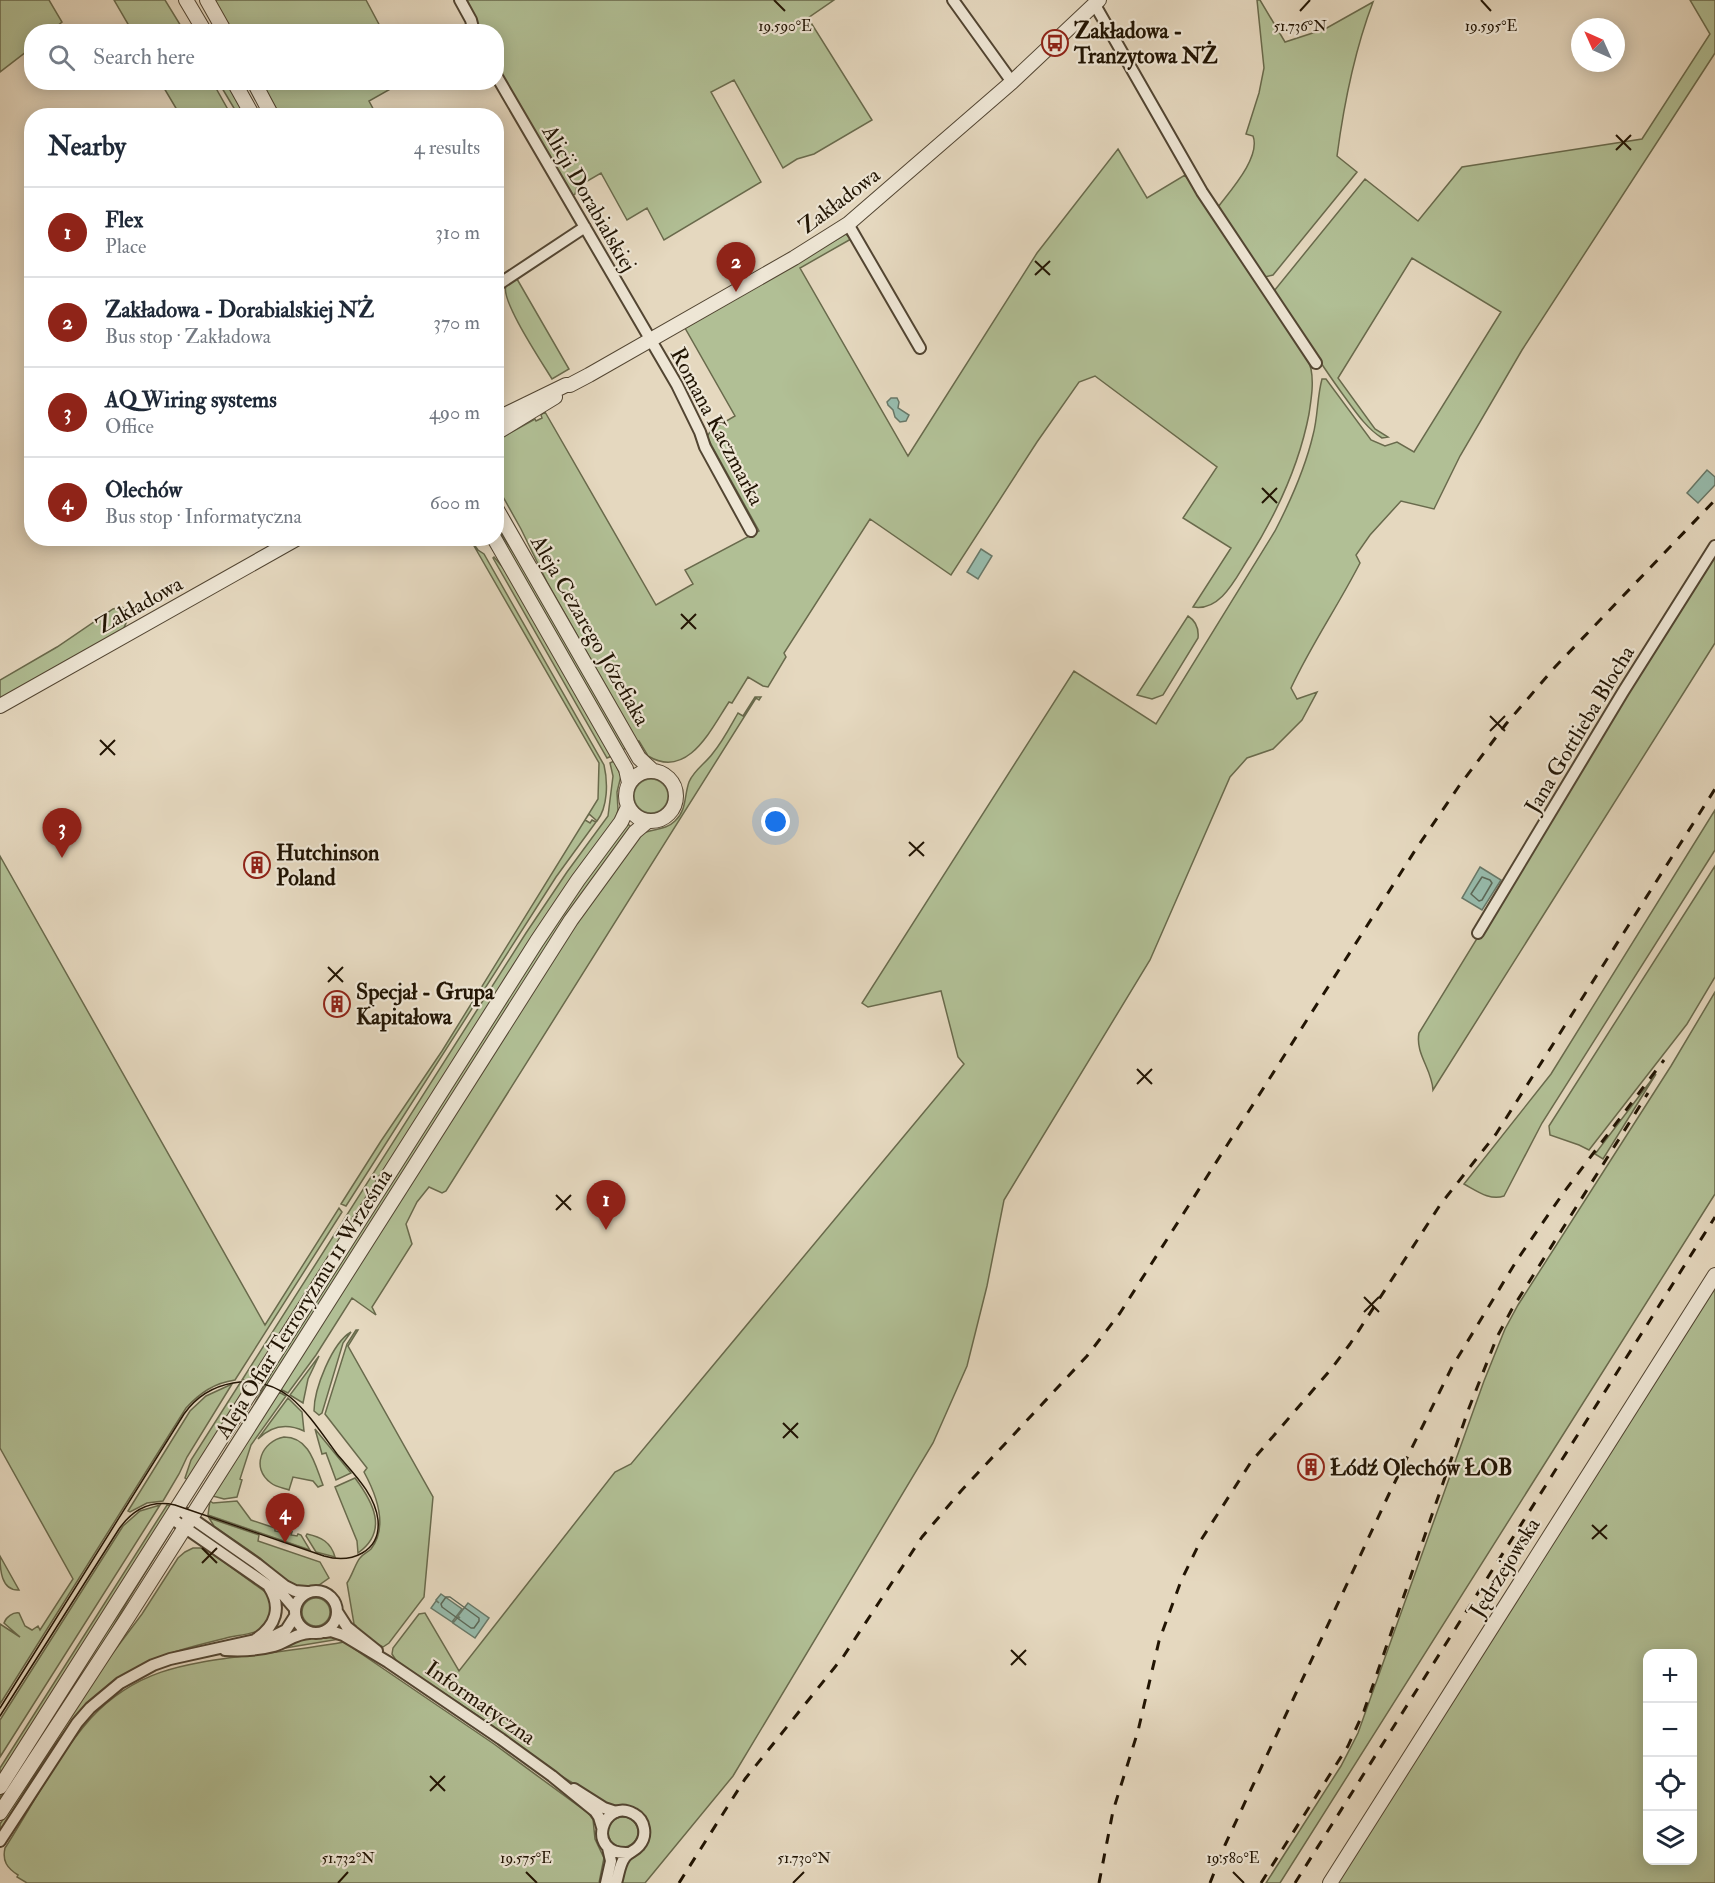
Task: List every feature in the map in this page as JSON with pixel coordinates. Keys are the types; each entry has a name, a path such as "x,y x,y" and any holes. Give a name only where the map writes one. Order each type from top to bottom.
{"street":[{"path":"186,0 200,24"},
{"path":"207,0 220,24"},
{"path":"460,0 472,24"},
{"path":"953,0 1012,82"},
{"path":"1097,2 1202,192 1316,363"},
{"name":"Zakładowa","path":"504,415 570,385 821,243 848,224 1012,82 1097,2"},
{"name":"Alicji Dorabialskiej","path":"504,89 651,340"},
{"path":"238,90 249,108"},
{"path":"258,90 269,108"},
{"path":"848,224 920,348"},
{"path":"504,280 585,227"},
{"name":"Romana Kaczmarka","path":"651,340 677,385 705,447 752,531"},
{"name":"Zakładowa","path":"504,428 545,405 568,389 570,385"},
{"name":"Aleja Cezarego Józefiaka","path":"504,522 639,758 652,770"},
{"name":"Zakładowa","path":"0,706 284,546"},
{"name":"Aleja Cezarego Józefiaka","path":"499,546 626,769 629,783"},
{"name":"Jana Gottlieba Blocha","path":"1478,933 1623,692 1715,546"},
{"path":"652,770 668,776 677,793 670,813 663,819 648,821 633,814 628,807 626,797 629,783 640,773 652,770"},
{"name":"Aleja Ofiar Terroryzmu 11 Września","path":"0,1787 537,941 621,822 628,807"},
{"name":"Aleja Ofiar Terroryzmu 11 Września","path":"0,1813 571,920 635,832 648,821"},
{"name":"Jędrzejowska","path":"1330,1883 1715,1275"},
{"path":"174,1513 257,1564 285,1586 295,1591 314,1590 328,1594 334,1599 338,1613 332,1627 325,1632 300,1634 266,1647 240,1651 219,1650"},
{"path":"188,1522 269,1586 284,1594 303,1629 310,1633"},
{"path":"253,1641 270,1628 276,1615 275,1599 269,1586"},
{"path":"0,1841 66,1739 90,1708 104,1695 120,1683 153,1665 178,1657 219,1650 280,1634 290,1626 297,1602 307,1592"},
{"name":"Informatyczna","path":"338,1613 347,1627 368,1642 388,1662"},
{"name":"Informatyczna","path":"325,1632 331,1631 343,1635 388,1662 552,1776 604,1808 616,1812 630,1812 637,1816 644,1826 643,1841 635,1850 628,1853 621,1864 616,1883"},
{"name":"Informatyczna","path":"552,1776 595,1811 611,1861 606,1883"},
{"path":"602,1827 605,1820 616,1812"},
{"path":"608,1848 628,1853"}],"shaded area":[{"path":"0,0 49,0 62,22 60,24 24,24 24,53 0,72"},
{"path":"114,0 165,0 180,24 128,24"},
{"path":"214,0 366,0 379,24 228,24"},
{"path":"463,0 834,0 808,18 872,120 814,154 797,159 783,168 734,80 711,92 761,182 664,240 647,208 627,220 601,173 577,187 572,196 504,81 504,24 474,24"},
{"path":"1257,0 1260,0 1285,42 1325,29 1373,2 1350,78 1337,156 1357,172 1273,275 1265,277 1218,207 1243,173 1253,154 1253,136 1246,134 1264,68"},
{"path":"1690,0 1715,0 1715,53 1522,350 1460,456 1434,509 1401,501 1370,535 1356,555 1360,563 1291,688 1297,699 1317,692 1302,720 1273,749 1247,758 1230,777 1150,960 1004,1200 987,1286 967,1366 933,1443 733,1776 645,1883 619,1883 623,1866 649,1830 647,1821 638,1810 628,1806 610,1806 555,1772 489,1723 397,1662 392,1654 393,1648 419,1614 425,1613 459,1671 615,1472 631,1464 964,1064 958,1057 941,991 868,1007 862,1003 1074,671 1156,724 1287,508 1310,448 1322,379 1326,379 1371,440 1385,446 1397,442 1414,452 1501,312 1412,258 1338,378 1375,429 1388,437 1382,438 1352,407 1274,291 1365,179 1418,221 1462,167 1642,139 1710,34"},
{"path":"165,90 217,90 227,108 176,108"},
{"path":"223,90 231,90 241,108 234,108"},
{"path":"265,90 389,90 369,101 373,108 276,108"},
{"path":"1118,149 1147,198 1185,175 1305,353 1311,369 1312,386 1309,414 1300,452 1270,522 1228,590 1212,604 1193,607 1231,548 1183,518 1217,467 1095,376 1079,382 1037,442 951,575 870,519 784,653 786,657 768,687 748,677 732,703 729,702 706,737 686,757 662,762 648,756 637,741 547,582 504,499 504,436 535,419 536,421 542,418 541,415 545,412 656,605 693,584 685,570 759,531 707,437 711,430 735,416 685,328 846,234 851,239 800,268 908,456 1037,253"},
{"path":"517,279 569,369 552,379 509,304 506,286"},
{"path":"504,538 535,586 627,747 621,751 504,544"},
{"path":"474,546 484,554 604,765 606,794 601,815 597,821 589,814 585,820 598,799 599,763"},
{"path":"1715,551 1715,643 1433,1090 1430,1075 1419,1048 1419,1033"},
{"path":"494,557 505,570 612,756 607,758"},
{"path":"122,607 127,611 128,616 123,630 0,700 0,680 57,647 113,609"},
{"path":"1188,616 1196,625 1198,638 1163,695 1152,699 1137,695"},
{"path":"755,697 761,697 759,700 756,698 446,1191 442,1193 429,1187 417,1202 406,1224 412,1244 372,1307 376,1315 352,1298 316,1355 288,1393 280,1389 576,924 641,834 667,826 679,817 691,778 717,748 738,713 743,716"},
{"path":"614,761 621,776 617,792 616,818 573,876 251,1380 242,1380 526,933 608,816 613,776 610,763"},
{"path":"651,779 663,784 668,796 663,808 651,813 639,808 634,796 639,784"},
{"path":"1715,810 1715,850 1542,1123 1504,1196 1489,1196 1464,1184 1551,1074"},
{"path":"585,820 590,823 592,820 596,822 556,877 346,1206 341,1204 442,1051"},
{"path":"627,823 631,827 203,1490 201,1489 254,1405 281,1355 542,944 582,883"},
{"path":"0,856 265,1325 339,1208 342,1212 235,1380 208,1390 186,1408 0,1704 0,1624 20,1637 4,1623 10,1615 19,1613 25,1626 32,1630 38,1626 40,1630 73,1579 0,1448"},
{"path":"1715,866 1715,977 1687,1024 1589,1150 1550,1135 1549,1126"},
{"path":"1715,992 1715,1194 1280,1883 1266,1883 1341,1766 1358,1733 1484,1381 1505,1329"},
{"path":"1656,1074 1603,1159 1595,1154"},
{"path":"1715,1283 1715,1883 1337,1883"},
{"path":"358,1330 348,1346 433,1497 424,1597 389,1643 383,1647 355,1629 347,1583 358,1560 371,1549 376,1540 380,1520 379,1510 364,1472 367,1468 325,1414 347,1344"},
{"path":"351,1332 343,1343 322,1413 319,1415 314,1411 315,1402 325,1367 337,1346"},
{"path":"319,1356 308,1379 303,1403 290,1395"},
{"path":"240,1383 249,1383 188,1480 185,1478 191,1460"},
{"path":"232,1384 163,1501 147,1503 128,1511 190,1411 206,1396"},
{"path":"279,1392 286,1396 251,1445 237,1497 224,1499 213,1496"},
{"path":"288,1398 302,1412 304,1431 291,1427 280,1427 268,1431 258,1439"},
{"path":"315,1429 351,1473 336,1480 326,1453 322,1454"},
{"path":"284,1437 293,1438 306,1447 323,1485 318,1487 313,1481 293,1477 289,1490 273,1484 265,1477 261,1470 261,1456 270,1444"},
{"path":"355,1478 372,1506 375,1516 373,1535 368,1544 358,1553 357,1541 335,1487"},
{"path":"210,1501 213,1503 237,1501 251,1520 275,1528 275,1531 284,1530 283,1533 292,1532 291,1535 301,1535 310,1550 208,1515"},
{"path":"160,1505 0,1757 0,1720 123,1526 140,1511"},
{"path":"167,1505 171,1506 0,1776 0,1768"},
{"path":"209,1518 259,1535 258,1541 320,1562 329,1578 319,1585 306,1588 291,1585 260,1558 214,1526"},
{"path":"171,1531 106,1639 0,1803 0,1797 159,1546"},
{"path":"307,1534 325,1541 331,1547 335,1557 316,1552"},
{"path":"193,1548 201,1548 210,1552 268,1594 272,1614 261,1630 160,1657 131,1671 107,1688 85,1707 48,1754 0,1831 0,1824 100,1670 142,1614 178,1558"},
{"path":"0,1556 19,1590 8,1587 5,1583 1,1573"},
{"path":"316,1598 326,1602 330,1612 326,1622 316,1626 306,1622 302,1612 306,1602"},
{"path":"331,1635 340,1639 279,1649 295,1639"},
{"path":"344,1642 494,1744 588,1813 593,1819 595,1839 604,1858 599,1883 27,1883 17,1877 18,1875 8,1867 4,1857 5,1848 56,1764 91,1718 125,1689 143,1679 181,1666"},
{"path":"623,1817 629,1818 637,1826 637,1838 629,1846 623,1847 617,1846 609,1838 608,1832 609,1826 617,1818"}],"water":[{"path":"891,398 897,398 898,408 909,415 906,421 900,422 895,417 887,402"},
{"path":"1707,470 1715,477 1715,485 1698,503 1687,493"},
{"path":"981,549 992,556 978,579 967,572"},
{"path":"1480,867 1501,880 1482,910 1462,898"},
{"path":"441,1594 462,1609 452,1622 431,1608 436,1601 439,1603 436,1600"},
{"path":"468,1603 489,1618 475,1638 453,1623 458,1617 460,1618 458,1616"}],"tram line":[{"path":"0,1708 184,1414 206,1393 233,1383 248,1382 277,1389 290,1397 309,1417 373,1501 378,1520 375,1540 362,1553 344,1558 324,1556 175,1505 151,1505 137,1511 119,1529 0,1716"}],"railway":[{"path":"679,1883 745,1779 843,1657 922,1537 961,1491 1087,1356 1120,1313 1416,849 1459,786 1506,724 1555,667 1715,500"},
{"path":"1099,1883 1113,1811 1138,1731 1159,1641 1181,1581 1201,1540 1251,1462 1350,1344 1440,1205 1496,1134 1715,789"},
{"path":"1210,1883 1225,1845 1389,1494 1452,1367 1517,1260 1564,1192 1664,1060"},
{"path":"1261,1883 1348,1746 1364,1711 1469,1408 1497,1337 1512,1309 1648,1093"},
{"path":"1295,1883 1715,1217"}],"place":[{"name":"Zakładowa - Tranzytowa NŻ","path":"1055,43"},
{"name":"Zakładowa - Dorabialskiej NŻ","path":"736,292"},
{"name":"AQ Wiring systems","path":"62,858"},
{"name":"Hutchinson Poland","path":"257,865"},
{"name":"Specjał - Grupa Kapitałowa","path":"337,1004"},
{"name":"Flex","path":"606,1230"},
{"name":"Łódź Olechów ŁOB","path":"1311,1467"},
{"name":"Olechów","path":"285,1543"}]}
